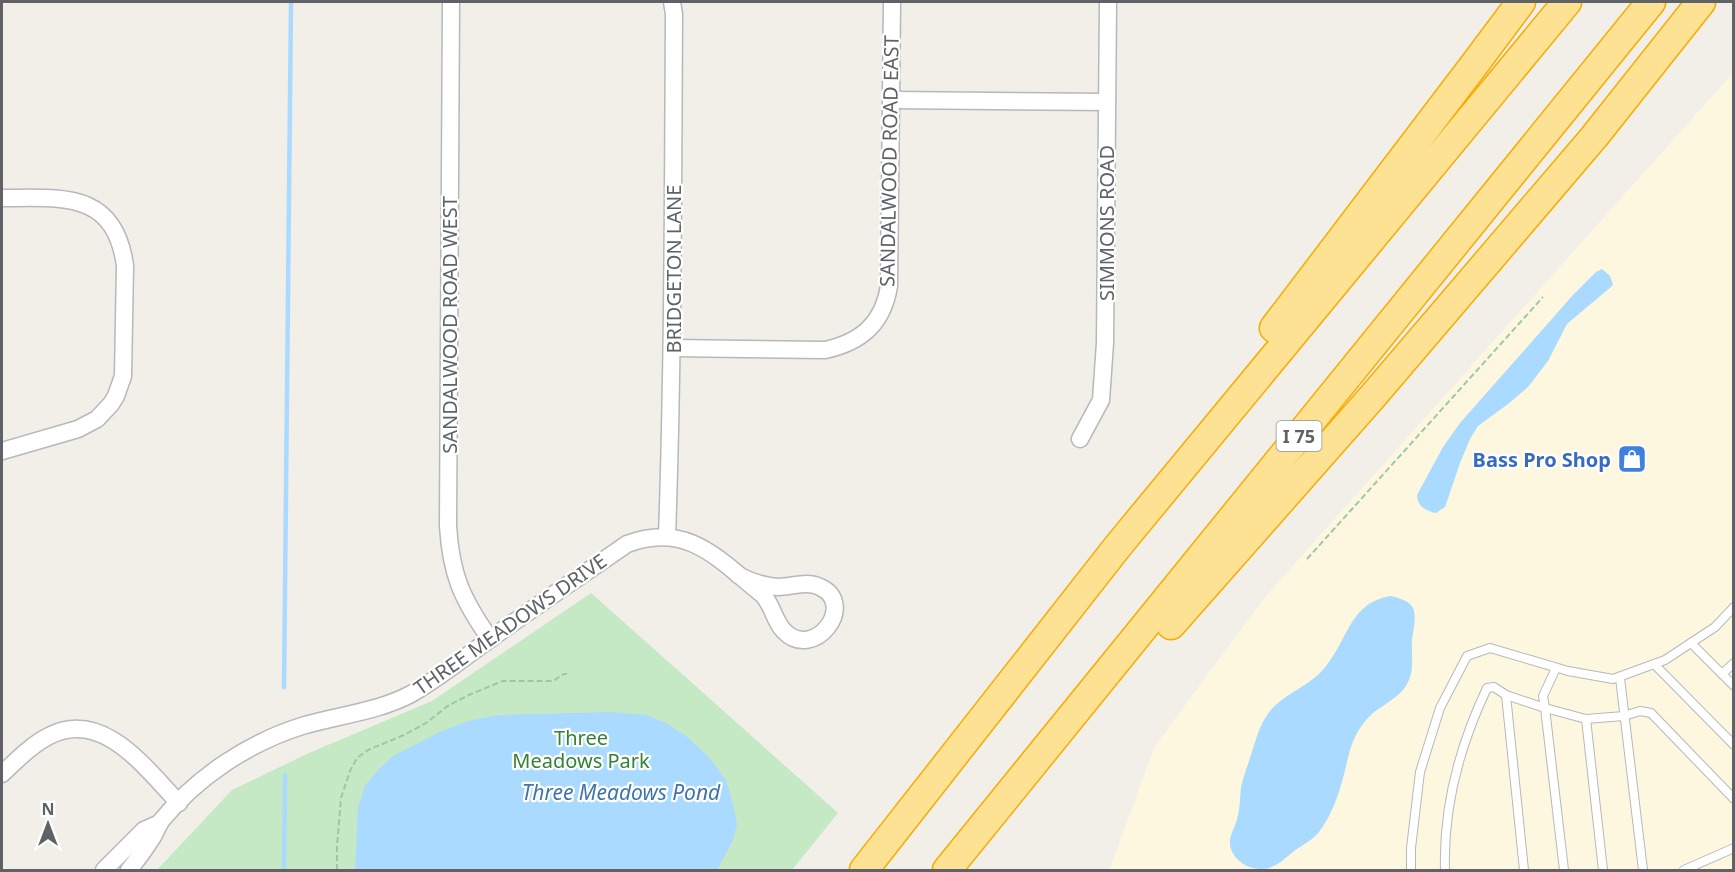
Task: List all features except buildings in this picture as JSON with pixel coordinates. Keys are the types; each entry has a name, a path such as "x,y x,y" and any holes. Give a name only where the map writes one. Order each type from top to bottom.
{"highway":[{"path":"1118,546 1138,505 1521,2"},
{"path":"1477,61 1527,2"},
{"path":"864,870 1118,546 1567,2"},
{"name":"I 75","path":"948,870 1651,2"},
{"path":"1026,774 1083,723 1373,396 1594,137 1701,2"}],"street":[{"name":"SANDALWOOD ROAD WEST","path":"451,2 448,526 453,568 459,589 490,639"},
{"name":"BRIDGETON LANE","path":"667,537 673,348 675,14 672,2"},
{"name":"SANDALWOOD ROAD EAST","path":"673,348 825,350 836,348 856,339 872,325 884,307 889,286 892,2"},
{"name":"SIMMONS ROAD","path":"1080,439 1101,399 1105,343 1108,2"},
{"path":"891,100 1107,102"},
{"path":"2,198 70,199 99,213 114,229 123,248 125,289 123,376 111,404 96,419 78,429 2,451"},
{"name":"THREE MEADOWS DRIVE","path":"129,870 152,839 160,823 200,782 226,762 273,737 303,726 375,709 402,698 437,677 627,544 643,538 684,539 698,545 768,600 780,626 791,636 817,638 829,626 834,603 820,587 813,584 769,586 755,583 738,575"},
{"path":"2,774 50,735 61,731 84,730 107,736 117,742 179,803"},
{"name":"THREE MEADOWS DRIVE","path":"104,870 144,830 160,823"}],"lane":[{"path":"1411,870 1411,848 1420,772 1440,708 1467,656 1490,648 1556,668 1613,680 1665,660 1715,627 1734,607"},
{"path":"1691,644 1734,686"},
{"path":"1722,674 1734,663"},
{"path":"1654,664 1734,745"},
{"path":"1556,668 1544,696 1564,870"},
{"path":"1620,678 1643,870"},
{"path":"1445,870 1447,816 1457,764 1465,738 1487,688 1494,687 1506,695 1586,719 1624,716 1640,711 1651,713 1734,799"},
{"path":"1506,695 1524,870"},
{"path":"1586,719 1603,870"},
{"path":"1684,870 1734,848"}],"path":[{"path":"1307,559 1543,297"},
{"path":"337,870 341,798 357,758 368,750 432,719 449,705 503,681 553,681 567,674"}],"shaded area":[{"path":"1733,74 1733,870 1109,870 1155,746 1265,597"}],"green space":[{"name":"Three Meadows Park","path":"591,593 838,813 792,870 157,870 232,790 309,753 432,701"}],"water":[{"path":"1602,269 1610,276 1612,286 1567,324 1548,361 1528,387 1478,426 1460,463 1445,507 1436,513 1423,507 1417,495 1443,447 1460,423 1573,295"},
{"path":"1390,596 1406,601 1414,612 1412,668 1405,688 1376,710 1358,731 1334,806 1317,835 1274,866 1259,869 1246,865 1233,853 1230,841 1238,815 1241,787 1262,723 1276,704 1320,673 1333,656 1351,624 1366,606"},
{"name":"Three Meadows Pond","path":"612,712 646,715 666,723 686,736 708,756 726,780 737,824 733,840 717,870 355,870 358,807 365,786 393,756 442,731 472,720 500,715"}],"waterway":[{"path":"284,687 291,2"},
{"path":"284,870 285,775"}],"place":[{"name":"Bass Pro Shop","path":"1632,459"}]}
